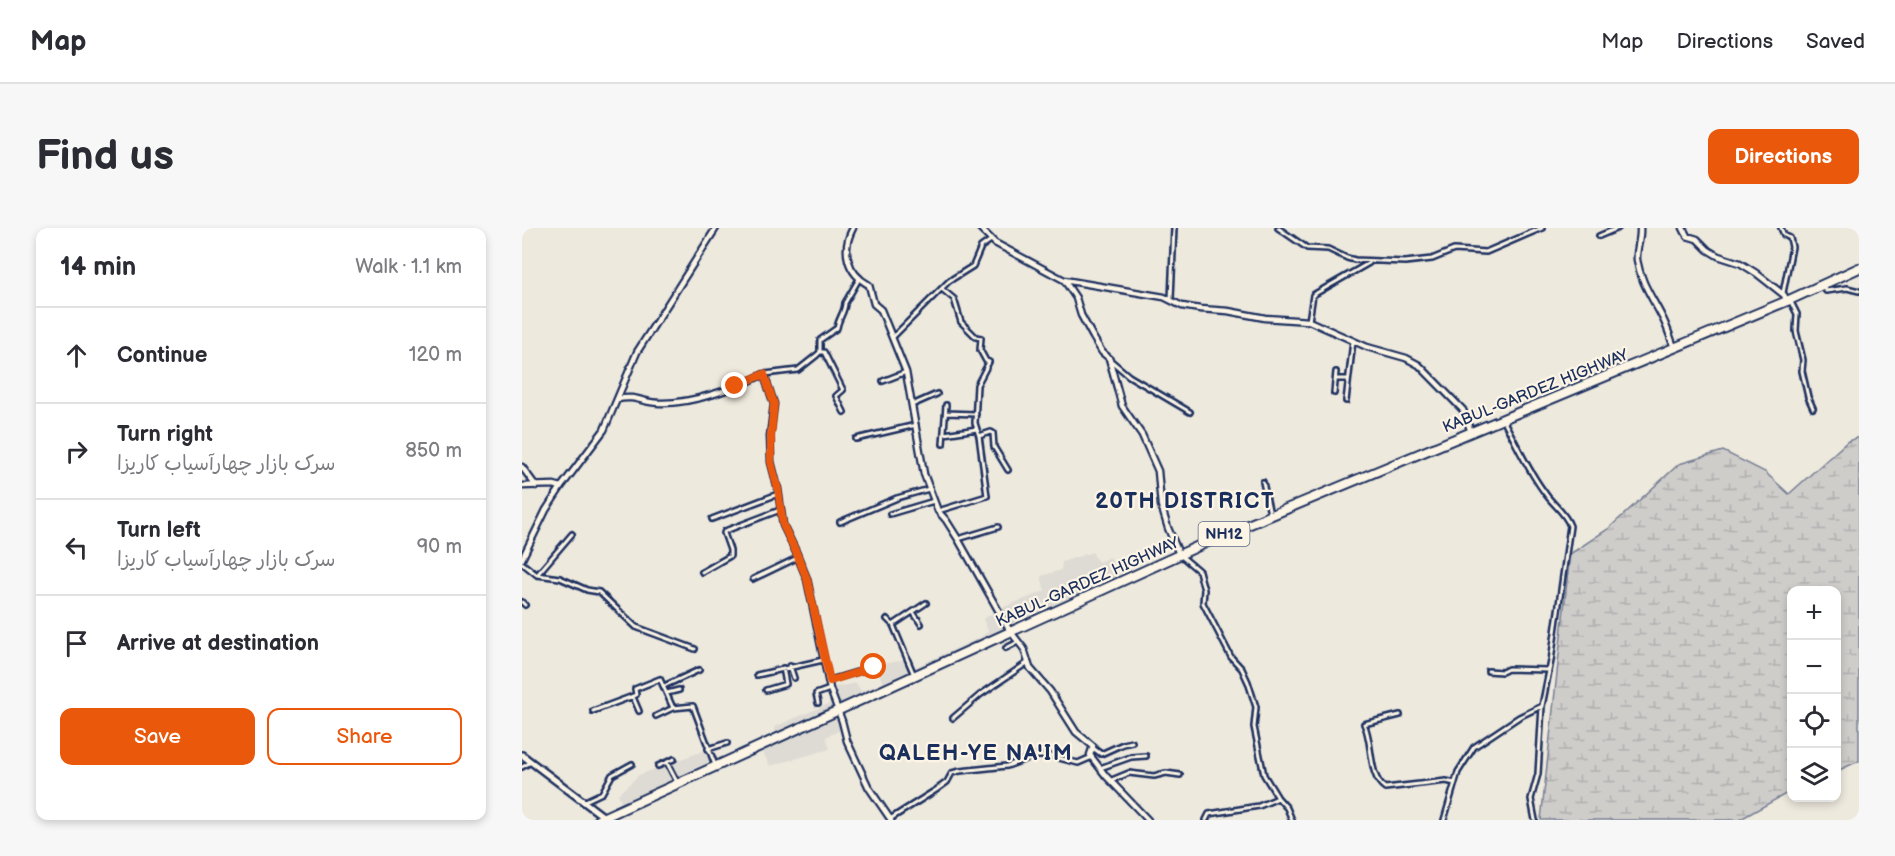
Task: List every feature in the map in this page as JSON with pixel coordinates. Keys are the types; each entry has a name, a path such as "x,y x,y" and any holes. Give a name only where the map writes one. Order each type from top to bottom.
{"highway":[{"name":"KABUL-GARDEZ HIGHWAY","path":"601,819 1270,514 1674,348 1822,286 1859,268"}],"main road":[{"path":"522,755 584,802 601,819"}],"street":[{"path":"695,649 636,627 599,592 586,590 560,578 537,575 522,561 546,510 604,430 637,352 716,228"},
{"path":"853,228 846,251 850,264 859,279 869,285 874,303 881,310 906,372 924,474 938,511 958,538 1010,631 1020,642 1027,663 1050,691 1076,732 1101,754 1132,742"},
{"path":"980,228 992,240 1064,280 1171,299 1182,306 1264,318 1310,321 1353,341 1406,358 1419,365 1463,410 1471,432"},
{"path":"1171,299 1174,228"},
{"path":"1278,228 1307,248 1328,249 1347,258 1370,262 1395,260 1405,262 1432,258 1454,250 1486,252 1542,228"},
{"path":"1599,236 1618,228"},
{"path":"1640,228 1641,238 1636,253 1639,272 1644,286 1662,316 1674,348"},
{"path":"1683,228 1687,236 1697,239 1718,256 1740,263 1787,299"},
{"path":"1781,228 1784,235 1790,237 1792,247 1782,291 1797,314 1796,331 1803,360 1802,371 1813,408"},
{"path":"893,337 949,281 973,266 981,247 992,240"},
{"path":"1310,321 1313,295 1370,262"},
{"path":"820,352 820,340 837,328 845,303 859,279"},
{"path":"1064,280 1076,298 1081,315 1093,337 1109,358 1129,376 1190,412"},
{"path":"1822,286 1826,291 1847,288 1859,291"},
{"path":"938,511 987,496 976,414 977,385 989,362 980,350 981,338 976,338 962,322 954,299 942,289"},
{"path":"1346,401 1353,341"},
{"path":"618,399 638,398 658,403 683,401 747,383 764,374 798,370 820,352"},
{"path":"820,352 824,352 843,390 836,396 844,412"},
{"path":"1109,358 1122,406 1142,435 1158,471 1161,505 1179,554 1199,571 1204,590 1203,603 1231,657 1242,669 1248,682 1256,708 1254,727 1264,775 1287,808 1292,820"},
{"path":"883,381 906,372"},
{"path":"1334,393 1336,372"},
{"path":"764,374 774,404 771,462 779,494 783,525 807,579 830,689 847,741 869,788 891,819 947,782 952,773 1007,766 1034,756 1051,756 1078,763 1092,757"},
{"path":"1336,379 1348,379"},
{"path":"912,405 937,394"},
{"path":"943,444 946,405"},
{"path":"946,413 976,414"},
{"path":"1502,419 1516,442 1522,458 1544,493 1567,518 1570,526 1542,706 1539,774 1531,799 1534,820"},
{"path":"856,439 916,425"},
{"path":"944,434 977,429"},
{"path":"979,436 993,433 994,447 1008,471"},
{"path":"522,467 536,486"},
{"path":"1263,482 1270,514"},
{"path":"522,486 554,485 561,487"},
{"path":"840,522 897,498 929,489"},
{"path":"712,519 779,494"},
{"path":"890,514 934,501"},
{"path":"702,572 730,556 725,531 765,514 781,510"},
{"path":"958,538 998,527"},
{"path":"537,575 572,534"},
{"path":"753,579 799,557"},
{"path":"892,626 926,603"},
{"path":"913,612 921,624"},
{"path":"888,619 914,675"},
{"path":"1006,648 1020,642"},
{"path":"756,675 825,660"},
{"path":"953,718 980,695 1027,663"},
{"path":"790,666 794,678"},
{"path":"830,681 874,667"},
{"path":"766,690 786,684 783,668"},
{"path":"664,686 699,670"},
{"path":"1488,671 1548,670"},
{"path":"593,711 633,697 637,695 635,689 660,679 673,708"},
{"path":"818,703 816,694 830,689"},
{"path":"667,693 680,690"},
{"path":"633,697 639,711"},
{"path":"656,716 673,708 693,706 716,767"},
{"path":"1444,820 1458,772 1474,747 1520,717 1542,706"},
{"path":"1400,715 1364,724 1369,736 1372,763 1381,785 1385,788 1446,781 1455,783"},
{"path":"708,749 727,743"},
{"path":"1093,748 1090,755 1148,820"},
{"path":"1100,768 1131,757 1146,756"},
{"path":"658,766 674,759"},
{"path":"522,767 531,762"},
{"path":"667,763 678,784"},
{"path":"584,802 603,792 612,775 632,764"},
{"path":"1112,780 1129,773 1154,776 1166,773 1180,775"},
{"path":"1206,820 1209,814 1260,806 1278,798"}],"shaded area":[{"path":"1092,552 1098,562 1110,557 1120,577 778,737 774,727 833,702 831,688 856,683 861,691 883,683 875,665 907,660 913,668 981,637 988,631 983,619 1001,608 1045,591 1041,576 1061,570 1062,562"},
{"path":"839,712 845,728 826,737 830,749 770,766 761,749"},
{"path":"708,749 717,766 623,807 618,794 639,775"}],"green space":[{"path":"1859,437 1859,761 1841,769 1841,586 1787,586 1787,793 1739,820 1541,820 1570,554 1608,529 1679,464 1723,451 1765,472 1789,494 1848,441"}],"district":[{"name":"20TH DISTRICT","path":"1185,500"},
{"name":"QALEH-YE NA'IM","path":"976,752"}],"route":[{"path":"735,386 747,383 764,374 774,404 771,462 778,489 783,525 807,579 830,681 874,667"}]}
